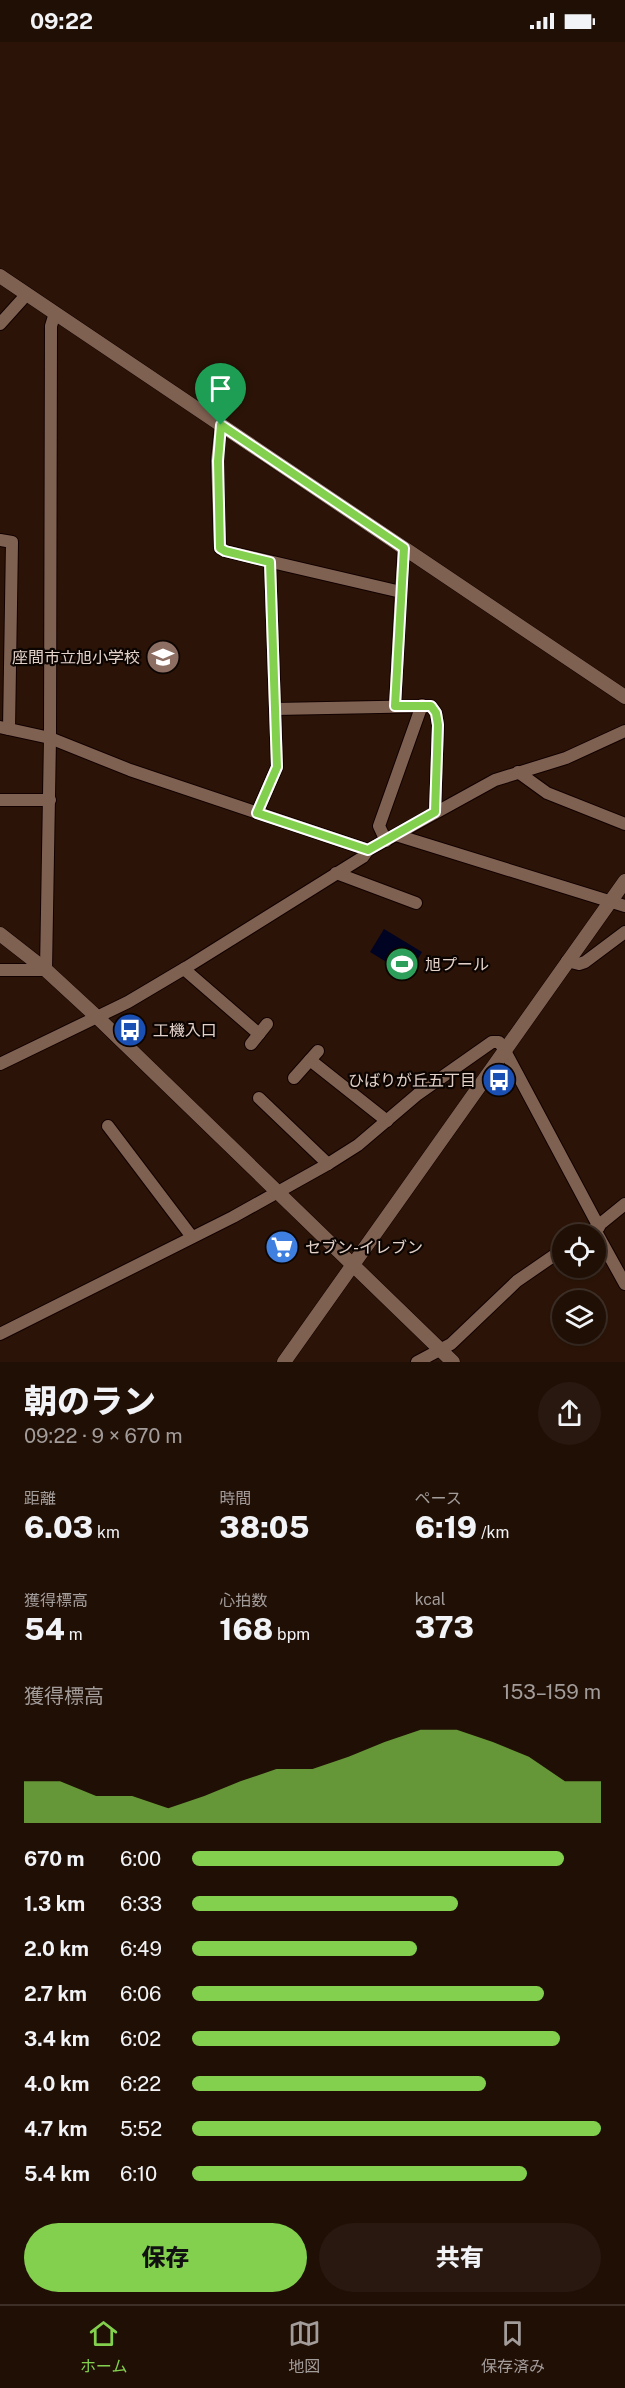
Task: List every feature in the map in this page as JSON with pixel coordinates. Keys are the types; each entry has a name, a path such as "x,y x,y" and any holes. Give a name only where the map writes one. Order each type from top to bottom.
{"street":[{"path":"0,276 625,697"},
{"path":"0,324 27,294"},
{"path":"46,970 50,800 51,326 55,313"},
{"path":"221,425 218,461 220,548 401,592"},
{"path":"0,540 12,542 5,728 50,738 129,770 368,850"},
{"path":"395,706 404,548"},
{"path":"257,813 277,767 270,562"},
{"path":"422,705 379,826 391,838 625,906"},
{"path":"275,709 431,706 436,713 438,725 435,812"},
{"path":"0,1064 98,1018 184,969 363,857 368,850 495,780 566,758 625,731"},
{"path":"518,772 547,793 625,824"},
{"path":"0,800 50,800"},
{"path":"336,873 416,903"},
{"path":"284,1362 625,880"},
{"path":"567,961 579,964 585,962 625,932"},
{"path":"2,936 46,970 98,1018 453,1362"},
{"path":"184,969 263,1029 251,1044"},
{"path":"0,970 46,970"},
{"path":"0,1334 278,1193 328,1164 358,1145 418,1094 492,1042 499,1042 504,1049 591,1224"},
{"path":"295,1078 314,1055 346,1081 387,1121"},
{"path":"259,1098 328,1164"},
{"path":"108,1125 192,1237"},
{"path":"601,1224 625,1204"},
{"path":"606,1251 625,1284"},
{"path":"417,1362 451,1344 517,1281 552,1258"}],"water":[{"name":"旭プール","path":"384,929 422,952 408,975 370,952"}],"place":[{"name":"座間市立旭小学校","path":"163,657"},
{"name":"旭プール","path":"402,964"},
{"name":"工機入口","path":"130,1030"},
{"name":"ひばりが丘五丁目","path":"499,1080"},
{"name":"セブン-イレブン","path":"282,1247"}],"route":[{"path":"221,425 404,548 395,706 431,706 436,713 438,725 435,812 368,850 257,813 277,767 270,562 220,548 218,461 221,425"}]}
